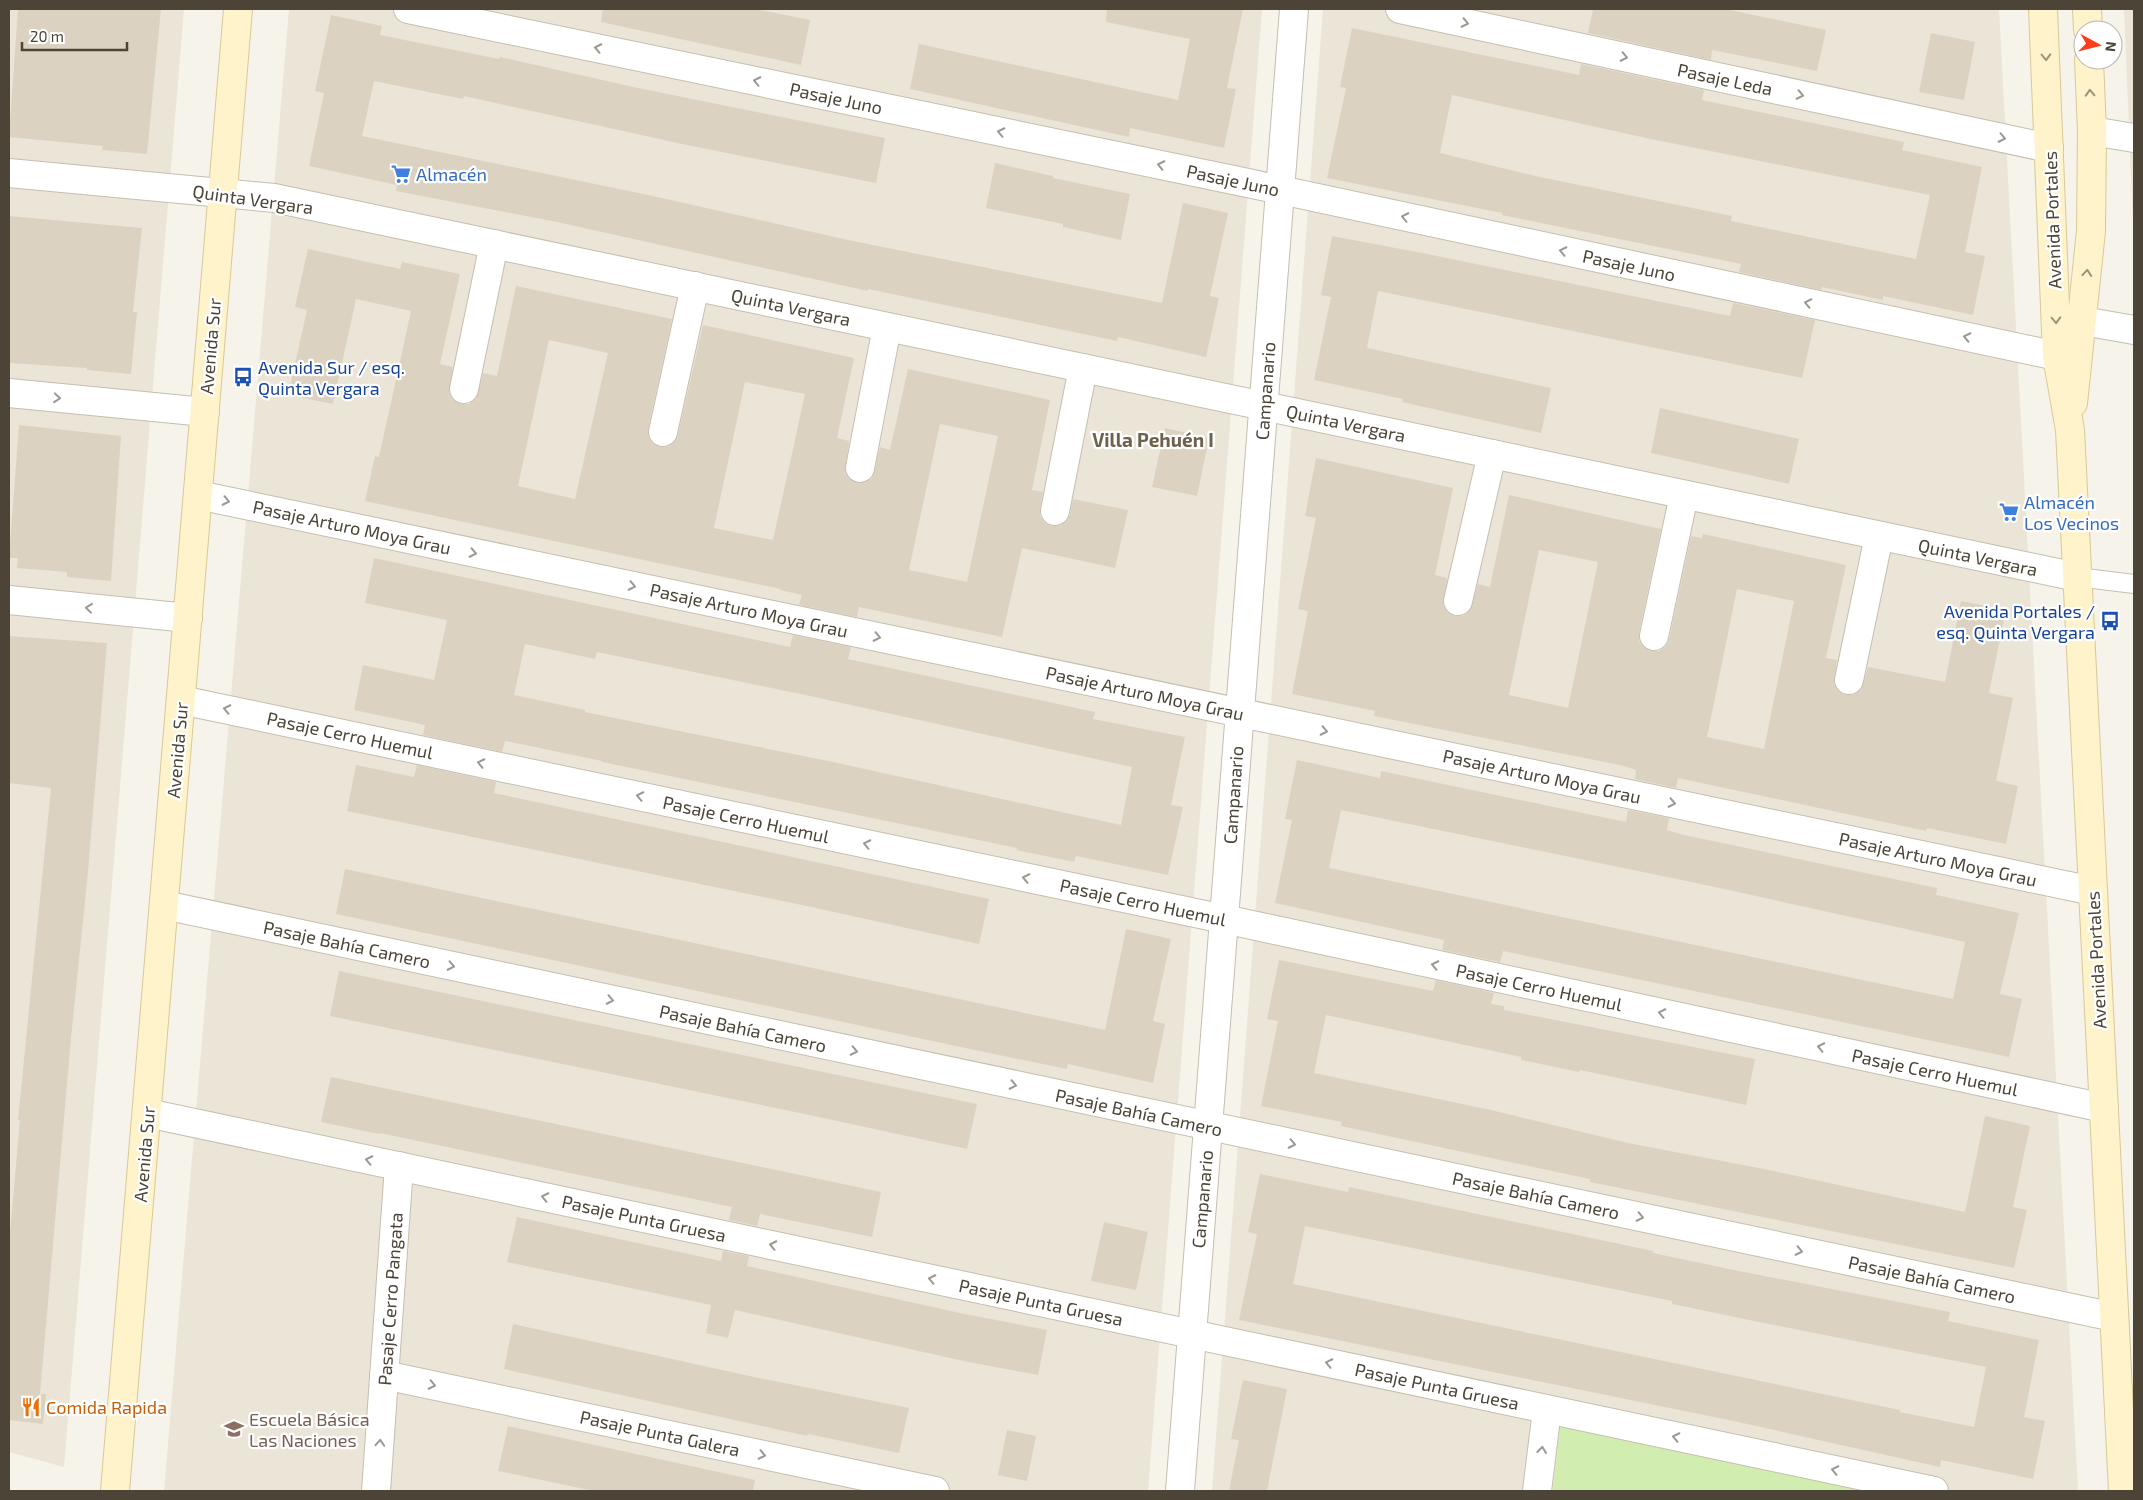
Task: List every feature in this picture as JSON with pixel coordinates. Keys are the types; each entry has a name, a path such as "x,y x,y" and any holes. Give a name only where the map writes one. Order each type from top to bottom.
{"main road":[{"name":"Avenida Sur","path":"115,1491 238,9"},
{"name":"Avenida Portales","path":"2043,9 2057,356 2070,430 2123,1491"},
{"name":"Avenida Portales","path":"2070,430 2091,231 2092,130 2089,70"}],"street":[{"name":"Pasaje Juno","path":"408,9 1280,190 2057,356"},
{"name":"Campanario","path":"1180,1491 1294,9"},
{"name":"Pasaje Leda","path":"1400,9 2050,148"},
{"path":"2092,130 2134,138"},
{"name":"Quinta Vergara","path":"9,173 274,198 2077,577"},
{"path":"464,389 494,244"},
{"path":"663,432 695,286"},
{"path":"2083,321 2134,330"},
{"path":"860,468 887,327"},
{"path":"1055,510 1083,368"},
{"path":"9,394 205,412"},
{"path":"1458,601 1492,454"},
{"name":"Pasaje Arturo Moya Grau","path":"198,495 2092,891"},
{"path":"1654,636 1684,495"},
{"path":"1849,680 1879,536"},
{"path":"9,600 188,618"},
{"name":"Pasaje Cerro Huemul","path":"181,700 1224,919 2104,1108"},
{"name":"Pasaje Bahía Camero","path":"164,906 2114,1318"},
{"name":"Pasaje Punta Gruesa","path":"147,1113 1547,1410 1865,1484 1934,1491"},
{"name":"Pasaje Cerro Pangata","path":"376,1491 399,1166"},
{"name":"Pasaje Punta Galera","path":"384,1375 935,1491"},
{"path":"1537,1491 1547,1410"}],"lane":[{"path":"2077,577 2134,584"}],"shaded area":[{"path":"9,9 184,9 64,1467 9,1452"},
{"path":"289,9 1262,9 1148,1491 164,1491"},
{"path":"1323,9 1999,9 2078,1491 1212,1491"},
{"path":"2124,9 2134,9 2134,247"}],"green space":[{"path":"1561,1421 1854,1484 1854,1491 1553,1491"}],"building":[{"path":"18,9 161,9 147,154 102,150 103,146 9,137"},
{"path":"603,9 756,9 810,20 801,65 601,22"},
{"path":"1107,9 1243,9 1227,88 1236,89 1224,148 1130,128 1129,137 910,89 919,44 1178,100 1190,39 1106,22"},
{"path":"1593,9 1725,9 1826,30 1817,71 1712,50 1711,60 1588,33"},
{"path":"331,15 382,26 380,35 499,59 500,57 638,88 885,138 876,183 682,144 464,96 463,99 374,81 362,136 653,196 848,240 1162,303 1183,203 1228,213 1210,296 1219,298 1206,357 1118,337 1117,341 868,289 868,291 557,222 396,191 397,185 309,166 324,93 315,91"},
{"path":"1352,28 1579,75 1581,64 1704,90 1702,100 1904,142 1902,150 1982,167 1965,252 1985,256 1973,315 1883,296 1883,300 1822,287 1821,290 1739,272 1741,264 1327,178 1346,88 1340,87","holes":["1452,95 1646,138 1930,195 1916,259 1731,221 1732,216 1540,177 1440,153"]},
{"path":"1931,33 1975,42 1964,100 1919,92"},
{"path":"995,163 1053,176 1053,178 1130,194 1121,240 1063,227 1063,224 986,208"},
{"path":"9,216 142,228 133,312 137,312 131,374 87,370 87,368 9,363"},
{"path":"1332,236 1730,316 1733,303 1815,320 1802,378 1378,291 1367,348 1551,388 1541,433 1402,402 1403,399 1314,380 1331,297 1321,295"},
{"path":"308,249 400,269 402,262 460,274 440,364 453,367 449,393 453,400 461,404 469,404 476,399 483,373 497,376 516,286 672,319 648,429 648,436 652,443 660,447 668,447 674,443 678,435 703,325 854,358 837,438 849,441 845,473 849,479 857,483 865,483 872,478 880,447 890,450 908,369 1050,400 1032,490 1043,492 1040,516 1045,523 1052,526 1060,526 1067,521 1073,499 1128,510 1115,568 1022,548 1002,637 859,607 857,617 799,605 802,595 781,589 365,501 375,456 379,457 411,311 356,299 333,404 288,395 307,310 295,307","holes":["549,340 608,353 575,499 518,486","745,382 805,394 773,540 714,528","940,424 998,436 967,582 909,570"]},
{"path":"1660,408 1799,439 1789,484 1651,453"},
{"path":"19,425 121,436 111,581 67,577 67,572 17,568 18,558 9,558"},
{"path":"1165,428 1209,438 1197,496 1152,487"},
{"path":"1316,458 1453,488 1435,575 1447,578 1443,605 1447,612 1455,616 1463,616 1470,611 1478,584 1490,587 1509,495 1661,529 1639,633 1639,641 1643,647 1650,651 1659,651 1665,647 1669,640 1691,536 1702,538 1703,534 1846,565 1826,658 1837,660 1834,684 1838,691 1845,695 1853,695 1861,690 1868,667 1945,682 1961,601 2006,610 1989,693 2013,698 1996,781 2018,786 2006,844 1927,828 1926,831 1678,778 1676,788 1635,779 1636,770 1620,765 1374,716 1375,711 1292,694 1308,611 1298,609 1316,518 1305,516","holes":["1539,550 1598,562 1568,708 1509,695","1737,589 1794,601 1764,749 1707,737"]},
{"path":"374,558 790,647 793,635 851,647 848,659 1095,712 1093,719 1185,737 1171,805 1183,807 1168,875 1076,856 1074,862 1016,850 1017,848 505,741 502,752 423,735 425,725 354,710 363,665 434,680 447,620 365,603","holes":["525,644 595,659 597,652 810,696 1132,767 1121,825 833,762 585,712 585,710 514,695"]},
{"path":"9,636 107,643 40,1394 46,1394 43,1424 9,1420 9,1244 20,1120 18,1120 51,788 9,783"},
{"path":"1297,760 1380,778 1381,771 1626,822 1628,810 1669,818 1667,830 1684,835 1937,888 1936,895 2019,913 2000,994 2022,999 2009,1057 1503,951 1500,962 1442,950 1444,940 1275,903 1292,820 1285,819","holes":["1341,810 1701,884 1965,942 1953,999 1329,868"]},
{"path":"356,765 414,777 417,765 496,782 494,793 989,899 979,944 816,908 347,811"},
{"path":"345,869 1105,1030 1126,929 1171,939 1153,1021 1165,1024 1153,1083 1068,1064 1067,1069 970,1049 336,914"},
{"path":"1279,960 1433,991 1436,980 1494,993 1491,1004 1504,1006 1504,1010 1755,1059 1746,1105 1580,1070 1579,1072 1521,1060 1521,1057 1326,1015 1314,1073 1491,1110 1628,1143 1764,1169 1965,1212 1985,1116 2030,1126 2013,1207 2027,1210 2014,1268 1590,1182 1590,1179 1341,1126 1342,1122 1261,1106 1278,1021 1267,1019"},
{"path":"339,971 977,1104 967,1149 330,1016"},
{"path":"331,1077 881,1192 872,1237 760,1214 757,1226 729,1220 732,1207 321,1122"},
{"path":"1260,1174 1348,1192 1349,1187 1739,1271 1950,1312 1948,1321 2039,1340 2024,1417 2045,1421 2033,1479 1941,1460 1940,1467 1738,1422 1239,1320 1257,1234 1248,1232","holes":["1305,1226 1672,1301 1672,1304 1986,1367 1974,1427 1293,1284"]},
{"path":"517,1217 721,1261 723,1251 749,1256 747,1266 960,1313 1047,1330 1038,1375 968,1362 735,1310 728,1338 706,1333 711,1305 507,1262"},
{"path":"1104,1222 1148,1232 1136,1290 1091,1281"},
{"path":"513,1324 754,1377 909,1408 899,1453 808,1434 807,1436 504,1369"},
{"path":"1243,1380 1287,1389 1267,1491 1229,1491 1239,1440 1231,1439"},
{"path":"508,1426 755,1480 753,1491 594,1491 498,1471"},
{"path":"1007,1430 1036,1436 1027,1481 998,1475"}],"place":[{"name":"Almacén","path":"401,174"},
{"name":"Avenida Sur / esq. Quinta Vergara","path":"243,377"},
{"name":"Almacén Los Vecinos","path":"2009,512"},
{"name":"Avenida Portales / esq. Quinta Vergara","path":"2110,621"},
{"name":"Comida Rapida","path":"31,1407"},
{"name":"Escuela Básica Las Naciones","path":"234,1429"}],"district":[{"name":"Villa Pehuén I","path":"1153,439"}]}
